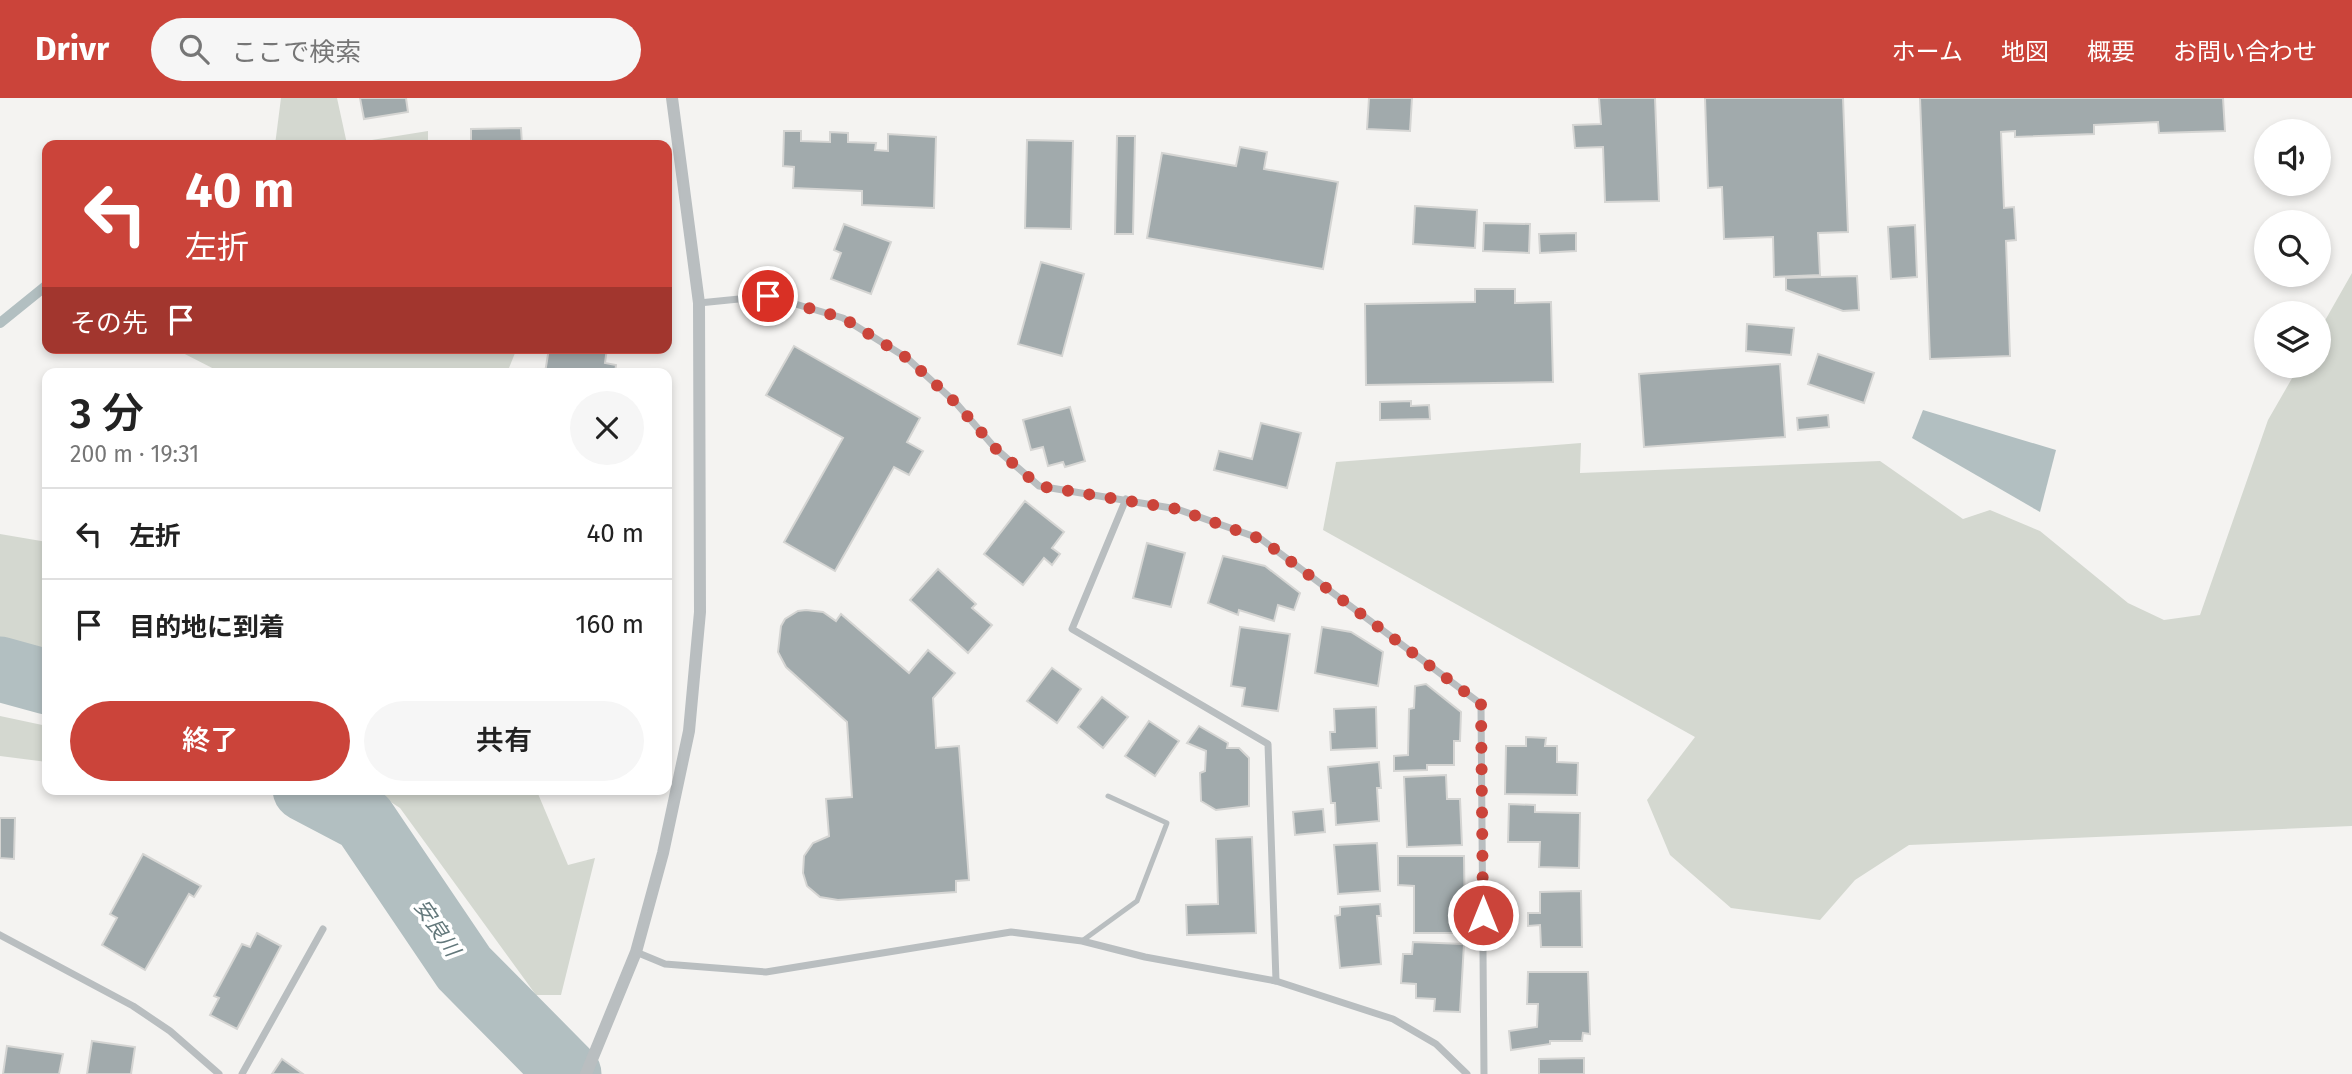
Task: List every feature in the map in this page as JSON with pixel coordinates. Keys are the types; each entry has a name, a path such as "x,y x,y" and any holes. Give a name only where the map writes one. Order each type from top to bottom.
{"street":[{"path":"586,1074 636,952 663,853 688,730 698,639 701,492 699,303 672,98"},
{"path":"699,303 768,296 843,318 907,358 956,403 995,448 1039,486 1177,509 1261,539 1481,704 1484,1074"},
{"path":"1126,499 1072,629 1268,744 1276,981"},
{"path":"242,1074 323,929"},
{"path":"636,952 665,964 766,972 1011,932 1082,941 1145,957 1276,981 1393,1018 1436,1044 1467,1074"},
{"path":"0,935 134,1006 170,1031 219,1074"}],"lane":[{"path":"1082,941 1138,901 1167,823 1108,796"}],"shaded area":[{"path":"281,98 337,98 346,140 276,140"},
{"path":"428,131 428,140 372,140"},
{"path":"2352,273 2352,826 1909,845 1855,880 1820,920 1731,908 1670,855 1647,800 1695,737 1323,530 1336,462 1581,443 1580,473 1880,461 1963,519 1990,510 2040,531 2128,603 2164,620 2200,615 2268,420 2292,378 2331,378 2331,310"},
{"path":"185,354 515,354 509,368 212,368"},
{"path":"1923,410 2056,450 2040,512 1912,438"},
{"path":"0,534 42,541 42,654 0,640"},
{"path":"0,716 42,725 42,761 0,756"},
{"path":"380,795 539,795 568,865 595,858 561,995 536,995 400,808"}],"building":[{"path":"360,98 406,98 408,112 364,119"},
{"path":"1369,98 1412,98 1410,131 1367,129"},
{"path":"1599,98 1655,98 1659,201 1605,202 1603,147 1575,148 1573,125 1601,124"},
{"path":"1705,98 1843,98 1848,232 1818,233 1820,275 1774,277 1773,237 1724,239 1722,187 1708,188"},
{"path":"1920,98 2223,98 2225,131 2159,133 2158,122 2094,125 2094,134 2015,137 2015,131 2001,132 2004,208 2014,207 2016,240 2006,241 2010,356 1930,359"},
{"path":"521,128 522,140 471,140 471,129"},
{"path":"784,131 801,131 801,141 830,142 830,132 848,133 848,142 876,143 875,150 888,151 888,134 936,137 934,208 862,205 862,191 793,188 794,167 783,166"},
{"path":"1117,136 1135,136 1133,234 1115,234"},
{"path":"1027,140 1073,141 1071,229 1025,228"},
{"path":"1240,147 1267,152 1264,169 1338,182 1323,269 1147,238 1162,153 1236,166"},
{"path":"1415,206 1477,210 1475,248 1413,244"},
{"path":"1484,223 1530,224 1529,253 1483,251"},
{"path":"844,224 891,242 871,294 831,279 841,253 834,250"},
{"path":"1915,225 1917,277 1891,279 1888,227"},
{"path":"1576,233 1576,251 1540,253 1539,234"},
{"path":"1041,262 1084,274 1062,356 1018,344"},
{"path":"1857,276 1859,310 1843,311 1786,290 1786,278"},
{"path":"1475,289 1515,289 1515,303 1551,302 1553,382 1366,385 1365,304 1475,302"},
{"path":"1747,324 1794,328 1791,355 1746,351"},
{"path":"794,346 920,418 907,442 923,451 909,475 894,467 835,571 784,542 843,438 766,395"},
{"path":"548,354 606,354 605,363 616,365 616,368 546,368"},
{"path":"1818,354 1874,373 1864,403 1808,384"},
{"path":"1780,364 1785,437 1644,447 1639,374"},
{"path":"1411,401 1411,406 1429,405 1430,419 1380,420 1380,402"},
{"path":"1070,407 1085,461 1065,467 1063,462 1048,466 1043,447 1031,450 1023,420"},
{"path":"1828,415 1829,427 1798,430 1797,418"},
{"path":"1261,423 1301,433 1287,488 1214,470 1219,451 1252,459"},
{"path":"1025,501 1064,532 1052,548 1060,554 1052,565 1044,558 1023,585 984,554"},
{"path":"1147,543 1185,553 1171,607 1133,598"},
{"path":"1223,556 1265,566 1300,593 1294,610 1278,605 1274,621 1239,610 1238,615 1208,603"},
{"path":"938,569 976,604 972,608 992,625 968,653 910,600"},
{"path":"798,611 823,612 836,621 841,614 909,673 928,650 955,673 933,698 936,748 959,746 969,880 956,881 956,892 838,900 820,897 807,886 803,873 804,856 813,843 829,836 826,799 852,797 847,722 786,667 778,652 781,626 785,619"},
{"path":"1240,627 1290,634 1278,711 1242,706 1245,688 1231,686"},
{"path":"1322,627 1351,632 1383,652 1378,686 1315,673"},
{"path":"1052,668 1081,689 1057,723 1027,701"},
{"path":"1426,684 1461,712 1460,741 1454,741 1454,765 1427,765 1427,770 1394,771 1394,756 1408,755 1409,709 1414,708 1415,686"},
{"path":"1102,697 1128,717 1103,748 1078,727"},
{"path":"1376,707 1377,748 1331,750 1330,732 1335,732 1334,709"},
{"path":"1149,721 1179,741 1155,776 1125,756"},
{"path":"1199,726 1228,743 1227,748 1239,748 1249,758 1249,806 1216,810 1201,801 1200,773 1205,771 1206,751 1187,743"},
{"path":"1526,737 1546,738 1545,746 1557,746 1557,762 1578,763 1577,795 1505,794 1506,746 1526,746"},
{"path":"1379,762 1379,821 1336,825 1328,767"},
{"path":"1446,775 1447,799 1460,799 1462,845 1407,847 1404,777"},
{"path":"1509,804 1535,805 1535,812 1580,813 1579,868 1539,867 1540,842 1508,842"},
{"path":"1323,809 1325,832 1295,835 1293,812"},
{"path":"0,818 15,818 14,859 0,858"},
{"path":"1252,837 1256,933 1187,935 1186,905 1218,904 1216,839"},
{"path":"1377,843 1380,891 1338,894 1334,845"},
{"path":"143,854 201,886 194,897 189,894 145,970 102,945 117,918 110,914"},
{"path":"1398,856 1464,856 1465,923 1461,925 1461,933 1414,933 1414,886 1398,885"},
{"path":"1581,891 1582,947 1541,947 1540,925 1528,926 1528,913 1540,913 1540,892"},
{"path":"1380,904 1381,916 1377,916 1381,964 1340,968 1335,916 1340,915 1340,907"},
{"path":"257,933 281,946 237,1029 210,1015 219,998 214,996 242,944 250,947"},
{"path":"1413,942 1464,944 1460,1012 1434,1011 1435,999 1416,998 1416,984 1401,983 1403,954 1412,954"},
{"path":"1528,972 1588,972 1590,1034 1583,1033 1582,1041 1550,1041 1550,1044 1511,1050 1509,1031 1537,1027 1538,1004 1527,1004"},
{"path":"92,1041 135,1047 131,1074 87,1074"},
{"path":"7,1046 63,1054 59,1074 3,1074"},
{"path":"1584,1058 1584,1074 1539,1074 1539,1059"},
{"path":"282,1059 303,1074 272,1074"}],"waterway":[{"path":"0,323 42,289"},
{"name":"安良川","path":"0,669 42,681"},
{"name":"安良川","path":"316,795 364,820 464,968 569,1074"}],"route":[{"path":"768,296 843,318 907,358 956,403 995,448 1039,486 1177,509 1261,539 1481,704 1483,915"}]}
